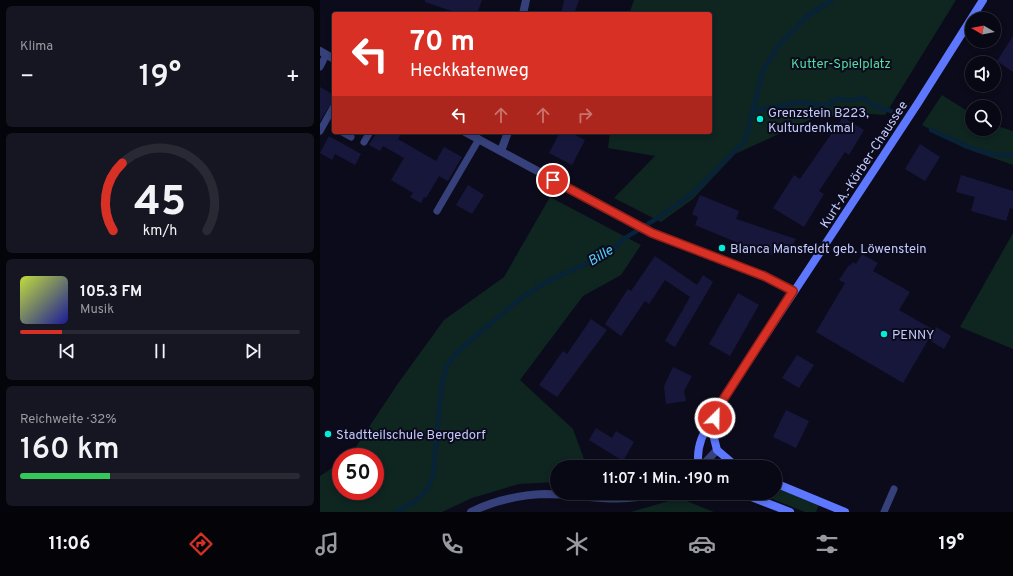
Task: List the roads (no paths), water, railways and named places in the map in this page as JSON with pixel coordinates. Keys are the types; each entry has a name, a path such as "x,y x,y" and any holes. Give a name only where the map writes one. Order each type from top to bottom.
{"main road":[{"name":"Kurt-A.-Körber-Chaussee","path":"698,460 697,454 702,436 719,406 793,291 918,103 983,0"},
{"path":"719,406 714,429 717,450 729,460"},
{"path":"782,486 843,511"},
{"path":"759,500 790,512"},
{"path":"829,512 843,511"}],"street":[{"path":"523,12 526,0"},
{"path":"323,53 332,58"},
{"path":"468,134 652,233 764,276 793,291"},
{"path":"501,151 507,134"},
{"path":"707,460 717,450"},
{"path":"471,512 493,503 521,496 550,494"}],"lane":[{"path":"320,67 323,53"},
{"path":"320,131 332,110"},
{"path":"346,134 351,137"},
{"path":"364,142 369,134"},
{"path":"437,211 479,140"},
{"path":"884,512 894,489"}],"waterway":[{"name":"Bille","path":"396,512 423,495 430,484 433,476 442,382 447,365 458,351 520,299 544,283 609,253 625,238 661,216 693,193 745,141 763,71 778,46 806,17 832,0"},
{"path":"753,111 799,102 822,105 828,104 836,99 855,100 862,97 874,106 891,111"},
{"path":"931,130 971,148 992,154 1013,155"}],"place":[{"name":"Grenzstein B223, Kulturdenkmal","path":"760,119"},
{"name":"Blanca Mansfeldt geb. Löwenstein","path":"722,248"},
{"name":"PENNY","path":"884,334"},
{"name":"Stadtteilschule Bergedorf","path":"328,434"}],"park label":[{"name":"Kutter-Spielplatz","path":"841,63"}]}
